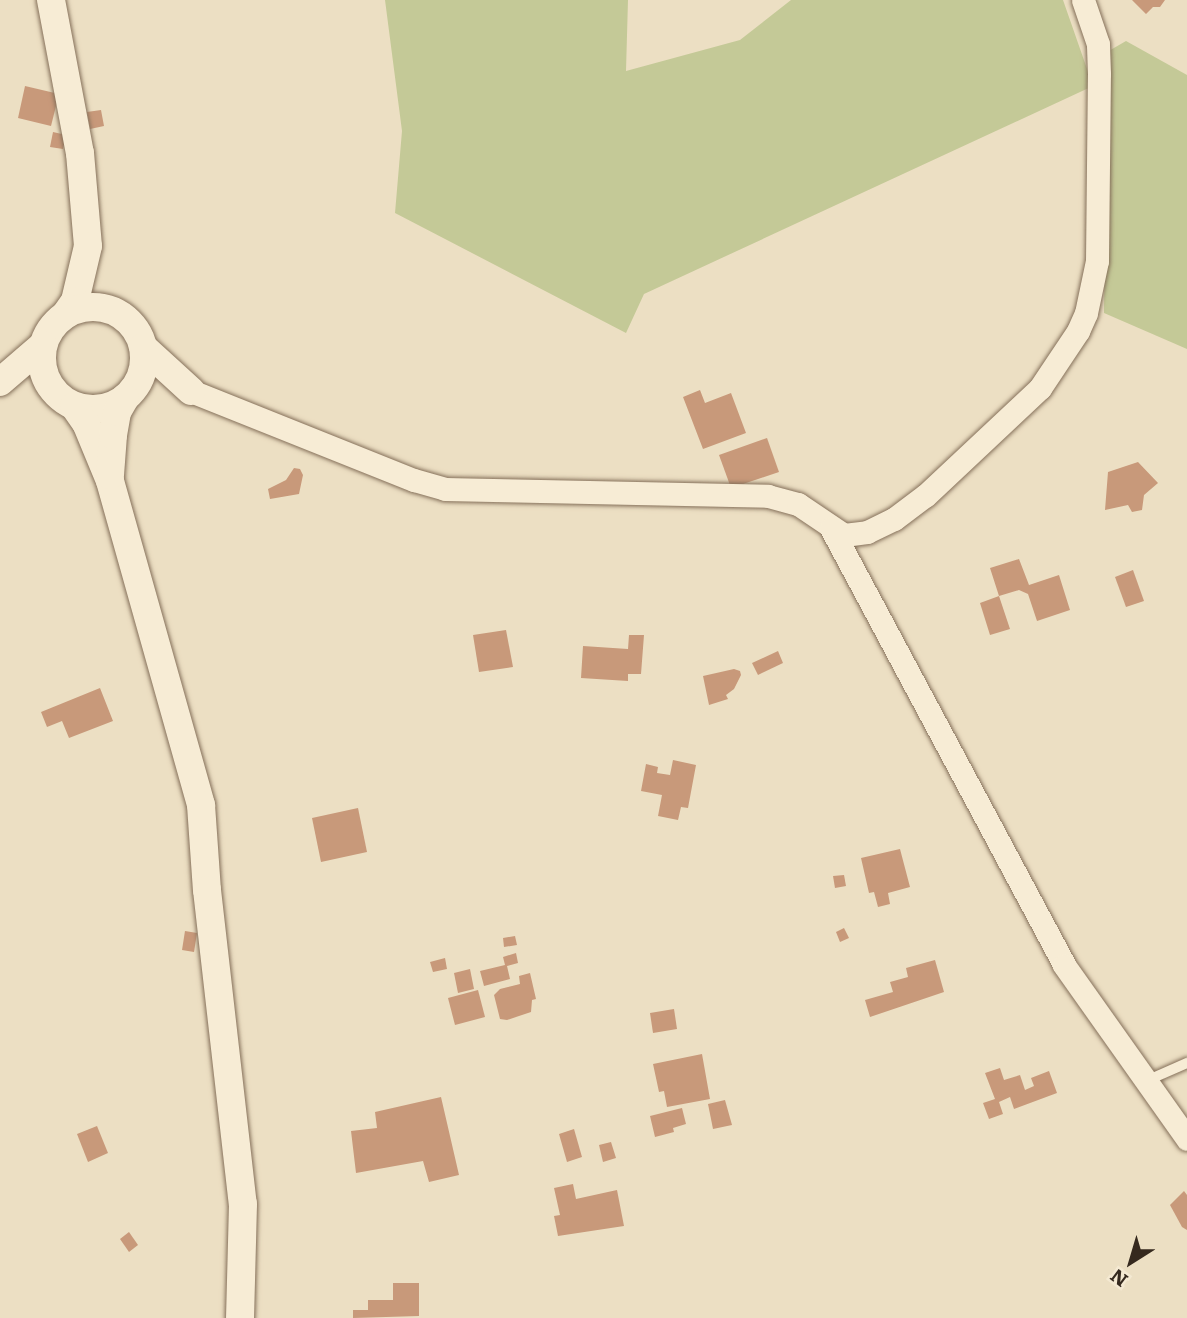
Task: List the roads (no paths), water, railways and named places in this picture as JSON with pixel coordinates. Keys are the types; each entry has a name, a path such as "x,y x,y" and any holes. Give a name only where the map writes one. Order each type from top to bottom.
{"street":[{"path":"51,0 80,153 88,246 108,299 118,314 129,322 143,347 191,391"},
{"path":"0,389 25,387 99,409 130,393 167,387 191,391 414,480 445,489 768,496 798,504 844,535 867,532 894,519 925,496 1040,388 1078,331 1094,285 1097,261 1098,44 1083,0"},
{"path":"0,382 43,345 56,322 75,301 88,246"},
{"path":"66,314 90,307 118,314"},
{"path":"43,345 43,370 86,424 110,481 201,805 207,890 243,1204 240,1318"},
{"path":"110,481 117,412 141,376 143,347"},
{"path":"831,528 1059,956 1187,1139"}],"lane":[{"path":"1146,1081 1187,1063"}]}
